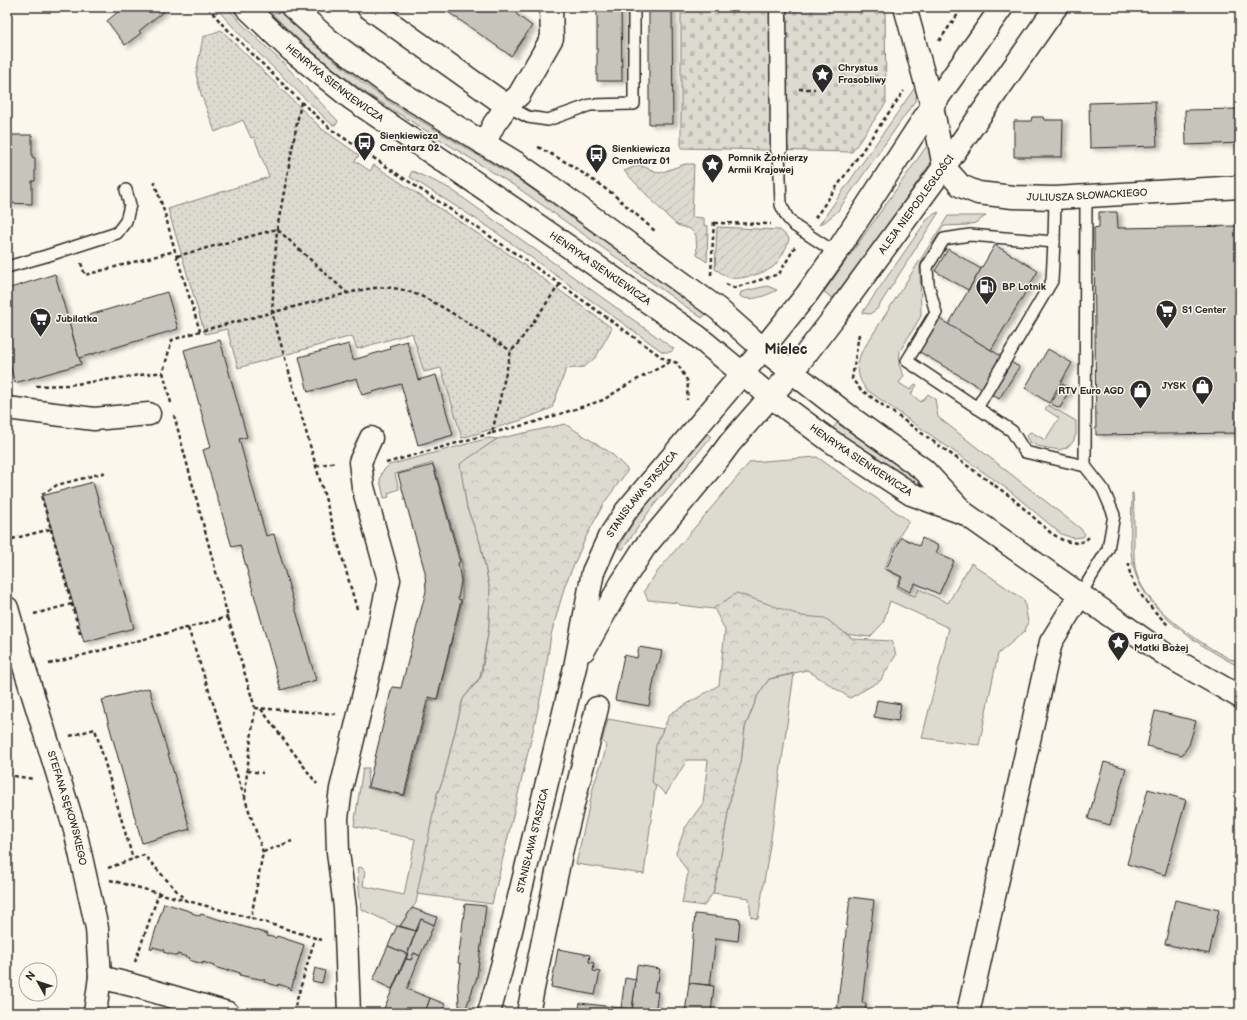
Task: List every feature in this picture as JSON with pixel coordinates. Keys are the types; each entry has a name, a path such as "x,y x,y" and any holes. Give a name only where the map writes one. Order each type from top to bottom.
{"street":[{"name":"HENRYKA SIENKIEWICZA","path":"246,7 291,50 352,99 523,215 696,336 771,397 829,440 911,494 964,513"},
{"name":"HENRYKA SIENKIEWICZA","path":"292,7 329,40 393,88 518,164 551,186 718,309 763,349 792,372 854,420 924,470 964,513 1166,655 1240,697"},
{"path":"368,7 507,106"},
{"path":"484,144 494,124 507,106 519,95 552,38 550,7"},
{"path":"778,7 779,150"},
{"path":"905,7 920,68 932,106 944,167"},
{"path":"763,349 836,253 932,106 1002,7"},
{"name":"ALEJA NIEPODLEGŁOŚCI","path":"771,397 835,316 944,167 1056,7"},
{"name":"JULIUSZA SŁOWACKIEGO","path":"944,167 961,186 978,193 1013,197 1086,197 1240,187"},
{"name":"STANISŁAWA STASZICA","path":"489,1013 507,948 575,667 593,572 609,537 626,511 763,349"},
{"name":"STANISŁAWA STASZICA","path":"575,667 621,584 644,548 730,443 771,397"},
{"path":"7,408 94,419 149,414"},
{"path":"349,1013 345,908 338,852 337,818 341,789 359,716 389,580 363,487 360,462 371,438"},
{"path":"968,1013 1051,642 1080,595"},
{"name":"STEFANA SĘKOWSKIEGO","path":"7,608 22,663 75,830 97,928 100,977 95,1013"},
{"path":"528,1013 561,853 597,708"},
{"path":"100,977 228,1013"}],"lane":[{"path":"507,106 528,117 548,120 590,105 634,104 634,7"},
{"path":"779,150 781,205 786,216 795,226 836,253"},
{"path":"7,267 117,233 126,221 130,204 126,190"},
{"path":"1080,595 1108,549 1114,515 1103,489 1085,466 1086,197"},
{"path":"977,408 1052,281 1055,198"},
{"path":"1054,242 970,235 944,239 927,267 928,284 936,313 906,361 1012,431 1025,452 1085,466"}],"path":[{"path":"208,7 222,24 301,102 332,130 560,284 663,358 677,363 688,382 687,402"},
{"path":"779,274 805,233 963,7"},
{"path":"301,102 277,229 272,313 357,611"},
{"path":"154,181 200,331"},
{"path":"710,276 714,221 773,224"},
{"path":"177,256 277,229"},
{"path":"277,229 348,293"},
{"path":"81,263 85,275 175,251"},
{"path":"492,432 511,352 518,345 560,284"},
{"path":"245,799 254,708 179,438 163,372 172,340 200,331 348,293 378,288 392,288 408,291 442,306 511,352"},
{"path":"858,334 852,379 860,389 1011,497 1051,533 1064,540 1077,543 1085,541 1090,536"},
{"path":"383,466 386,463 492,432 532,423 604,400 627,385 670,361"},
{"path":"30,386 68,385 163,372"},
{"path":"81,637 41,495 57,485 107,472"},
{"path":"12,539 51,529"},
{"path":"1129,563 1130,575 1135,585 1153,610 1170,627"},
{"path":"34,614 72,604"},
{"path":"49,664 228,617"},
{"path":"188,628 263,852 251,918"},
{"path":"254,708 359,716"},
{"path":"260,708 317,784"},
{"path":"69,736 95,729 133,859"},
{"path":"247,771 263,772"},
{"path":"7,775 35,779"},
{"path":"263,852 292,841"},
{"path":"106,868 144,854 185,900"},
{"path":"109,879 251,918 346,947"},
{"path":"135,962 159,893"},
{"path":"293,1013 315,938"}],"green space":[{"path":"215,7 227,7 338,121 336,125 333,125 323,117 247,42"},
{"path":"266,7 275,7 315,45 391,103 519,180 706,313 702,318 518,188 369,95 315,54"},
{"path":"681,7 885,7 886,103 852,152 681,148"},
{"path":"221,30 322,129 359,155 355,161 370,171 374,165 510,255 612,328 596,357 584,367 566,369 552,408 522,420 462,438 441,368 424,372 412,333 357,349 352,336 238,368 227,329 205,334 168,209 269,177 254,137 251,138 243,120 215,132 201,94 196,74 203,37"},
{"path":"916,86 917,95 915,101 837,212 819,225"},
{"path":"931,140 932,161 835,300 824,292"},
{"path":"685,164 694,164 692,217 704,218 704,225 708,226 707,262 697,255 696,235 690,229 677,225 668,217 624,171 639,165 660,173"},
{"path":"412,171 452,190 674,349 671,352 663,352 490,228 410,177"},
{"path":"939,212 877,309 870,314 862,313 926,221 934,214"},
{"path":"948,216 986,216 975,223 967,225 944,226 922,261 920,266 921,316 900,351 899,365 904,376 899,383 910,390 915,384 917,385 911,394 921,402 928,394 935,399 938,417 1081,529 1085,534 1083,537 1073,538 1061,534 1010,491 867,390 859,377 858,363 861,353"},
{"path":"717,227 780,230 789,238 789,241 780,258 770,269 759,274 746,277 731,278 715,269"},
{"path":"767,286 777,290 764,296 748,299 740,296 741,292"},
{"path":"1048,405 1076,421 1076,434 1073,442 1066,448 1059,450 1037,446 1030,442 1027,436 1030,432 1045,440 1059,418 1045,409"},
{"path":"837,423 946,499 945,503 868,452 830,432"},
{"path":"565,424 611,453 628,470 604,503 586,537 565,585 551,635 544,681 534,727 492,904 417,894 437,794 443,780 463,699 481,677 489,627 490,590 480,542 467,508 460,464 497,439"},
{"path":"706,433 711,437 650,510 623,549 620,549 619,547 648,502"},
{"path":"489,438 497,439 461,464 467,508 480,542 490,590 489,627 480,677 463,699 443,780 437,794 416,903 400,926 397,926 361,909 357,868 361,867 365,871 363,886 404,895 415,839 354,826 363,768 369,768 367,788 405,796 429,699 437,701 462,600 462,564 433,463 395,474 399,489 388,493 389,497 384,498 380,480 382,472 389,465"},
{"path":"817,457 909,521 900,535 884,569 901,577 896,588 915,596 919,589 948,603 971,563 1024,600 1028,622 1025,631 998,654 979,745 922,738 949,628 890,601 883,623 870,637 801,629 739,612 648,600 644,591 657,572 750,462"},
{"path":"1132,493 1134,504 1135,565 1137,575 1143,588 1163,612 1176,624 1204,644 1230,659 1240,659 1240,667 1190,637 1159,610 1146,595 1137,578 1132,560"},
{"path":"737,593 802,616 825,618 853,639 892,641 896,655 880,681 850,698 807,670 769,679 758,695 745,727 741,763 732,789 717,878 713,893 704,906 682,903 688,873 676,853 685,828 703,803 708,760 687,760 666,794 652,782 656,745 670,714 719,685 725,630 714,608"},
{"path":"794,674 758,919 751,917 749,898 713,893 717,878 732,789 741,763 745,727 758,695 769,679"},
{"path":"608,719 663,729 644,874 576,864 594,784 604,756 606,745 602,741"}],"building":[{"path":"118,7 161,7 164,11 139,31 141,33 125,45 107,21 120,10"},
{"path":"441,7 509,7 532,26 511,56"},
{"path":"597,7 621,7 622,81 597,81"},
{"path":"649,7 672,7 673,124 649,124"},
{"path":"1155,101 1157,146 1090,148 1089,103"},
{"path":"1240,109 1240,143 1186,145 1185,110"},
{"path":"1032,117 1043,117 1044,120 1063,120 1062,157 1014,157 1014,121 1031,121"},
{"path":"7,135 32,135 32,157 35,158 35,181 32,181 32,204 7,203"},
{"name":"S1 Center","path":"1099,212 1117,212 1118,228 1240,226 1240,433 1096,435 1094,228 1099,227"},
{"name":"BP Lotnik","path":"995,245 1038,271 991,350 948,325"},
{"path":"948,249 981,269 968,290 935,271"},
{"name":"Jubilatka","path":"55,274 81,364 15,383 7,356 7,289"},
{"path":"167,292 178,329 79,358 69,321"},
{"path":"928,312 1019,367 999,399 908,345"},
{"path":"220,340 247,437 239,439 266,536 274,534 316,680 281,690 240,545 232,547 203,450 211,447 184,350"},
{"path":"407,341 418,380 436,375 453,435 418,445 401,384 362,395 357,378 308,392 299,357 349,344 353,360 390,349 389,346"},
{"path":"1048,349 1072,363 1049,403 1025,388"},
{"path":"1062,384 1070,389 1060,408 1051,404"},
{"path":"433,465 460,562 458,563 461,581 458,599 461,600 437,699 428,697 404,795 368,787 392,687 401,688 426,591 425,572 398,474"},
{"path":"93,482 134,628 84,642 42,496"},
{"path":"901,537 919,546 922,538 939,546 936,553 954,561 939,594 915,583 910,592 898,586 902,577 886,569"},
{"path":"639,647 662,651 659,664 657,664 649,706 615,700 624,655 637,658"},
{"path":"149,688 190,829 142,843 102,700"},
{"path":"877,700 901,704 898,721 874,717"},
{"path":"1155,711 1196,721 1189,745 1182,755 1147,746"},
{"path":"1104,762 1126,768 1110,825 1088,819"},
{"path":"1148,789 1186,800 1165,875 1127,864"},
{"path":"850,897 874,900 862,1003 866,1003 865,1013 837,1011"},
{"path":"1175,900 1219,910 1209,954 1165,944"},
{"path":"164,903 200,916 201,914 268,934 267,936 276,938 277,936 304,945 291,990 289,989 290,988 278,984 278,986 264,982 265,980 239,975 240,973 228,969 228,971 203,962 203,964 189,960 190,958 178,954 177,956 163,952 164,950 153,947 153,949 150,948"},
{"path":"465,904 486,906 477,977 466,1008 459,1006 458,984 461,964 458,963"},
{"path":"412,908 437,917 434,925 421,919 416,931 400,926"},
{"path":"695,914 740,919 738,941 716,938 710,985 689,983"},
{"path":"421,919 434,925 420,956 414,953 411,960 406,959 416,931"},
{"path":"397,926 416,931 407,954 388,946"},
{"path":"388,946 407,954 392,989 373,980"},
{"path":"558,949 590,955 589,962 594,963 593,971 600,972 595,995 551,987"},
{"path":"414,953 420,956 407,989 430,998 425,1013 382,1013 406,959 411,960"},
{"path":"637,965 660,969 654,992 658,992 655,1013 632,1013"},
{"path":"315,968 325,971 322,983 312,981"},
{"path":"625,978 636,980 632,1009 621,1008"},
{"path":"689,983 714,986 711,1013 685,1013"},
{"path":"430,998 445,1004 442,1013 425,1013"},
{"path":"580,1003 632,1009 632,1013 578,1013"}],"place":[{"name":"Chrystus Frasobliwy","path":"822,94"},
{"name":"Sienkiewicza Cmentarz 02","path":"365,162"},
{"name":"Sienkiewicza Cmentarz 01","path":"597,174"},
{"name":"Pomnik Żołnierzy Armii Krajowej","path":"712,184"},
{"name":"BP Lotnik","path":"987,306"},
{"name":"S1 Center","path":"1167,330"},
{"name":"Jubilatka","path":"40,338"},
{"name":"JYSK","path":"1202,406"},
{"name":"RTV Euro AGD","path":"1140,410"},
{"name":"Figura Matki Bożej","path":"1118,662"}],"district":[{"name":"Mielec","path":"786,349"}]}
